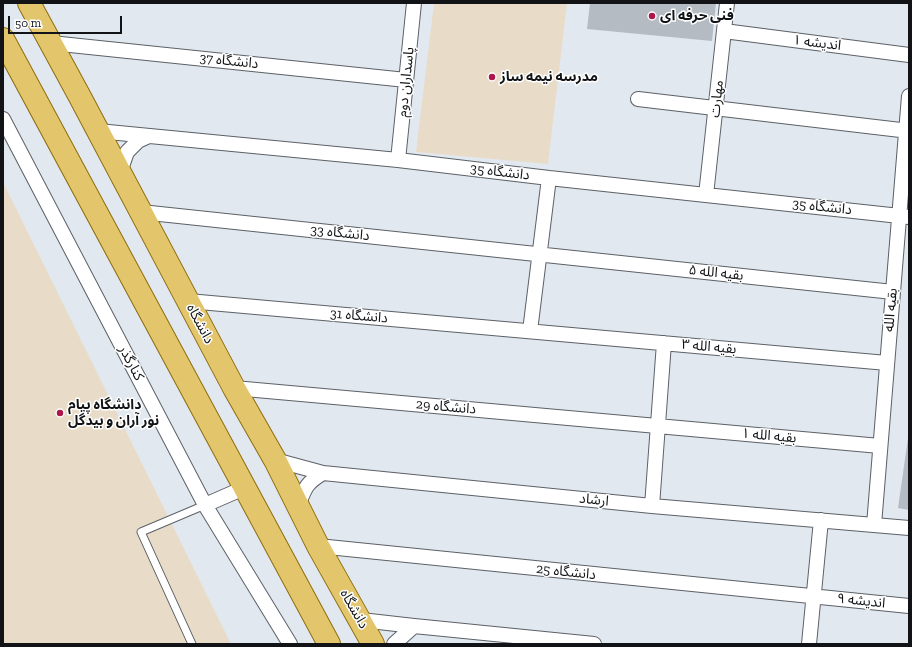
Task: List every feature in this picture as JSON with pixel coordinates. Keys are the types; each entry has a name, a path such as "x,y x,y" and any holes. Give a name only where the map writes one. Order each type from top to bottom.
{"main road":[{"name":"دانشگاه","path":"29,3 234,388 275,460 318,546 374,644"},
{"path":"3,39 328,644"}],"street":[{"name":"پاسداران دوم","path":"398,160 414,3"},
{"name":"مهارت","path":"706,195 727,3"},
{"name":"اندیشه ۱","path":"724,31 909,55"},
{"name":"دانشگاه 37","path":"51,43 406,80"},
{"name":"بقیه الله","path":"874,525 893,292 904,216 909,96"},
{"path":"638,99 908,131"},
{"name":"کنارگذر","path":"3,119 205,505 290,644"},
{"name":"دانشگاه 35","path":"98,131 398,160 548,178 904,216"},
{"path":"120,172 127,152 138,141 149,136"},
{"path":"530,332 548,178"},
{"name":"دانشگاه 33","path":"141,212 539,254"},
{"name":"بقیه الله ۵","path":"539,254 893,292"},
{"name":"دانشگاه 31","path":"188,301 530,332"},
{"name":"بقیه الله ۳","path":"530,332 887,363"},
{"path":"652,506 664,343"},
{"name":"دانشگاه 29","path":"234,388 658,426"},
{"name":"بقیه الله ۱","path":"658,426 880,446"},
{"name":"ارشاد","path":"275,460 323,472 652,506 909,528"},
{"path":"298,506 305,488 313,479 323,472"},
{"path":"205,505 244,488"},
{"path":"809,644 821,520"},
{"name":"دانشگاه 25","path":"318,546 814,597"},
{"name":"اندیشه ۹","path":"814,597 909,606"},
{"path":"361,620 594,644"},
{"path":"394,644 414,626"}],"lane":[{"path":"192,644 141,532 205,505"}],"shaded area":[{"name":"مدرسه نیمه ساز","path":"434,3 567,3 548,164 416,152"},
{"name":"دانشگاه پیام نور آران و بیدگل","path":"3,182 231,644 3,644"}],"building":[{"name":"فنی حرفه ای","path":"590,3 716,3 712,41 587,29"},
{"path":"909,438 909,510 898,508"}],"place":[{"name":"فنی حرفه ای","path":"652,16"},
{"name":"مدرسه نیمه ساز","path":"492,77"},
{"name":"دانشگاه پیام نور آران و بیدگل","path":"60,413"}]}
